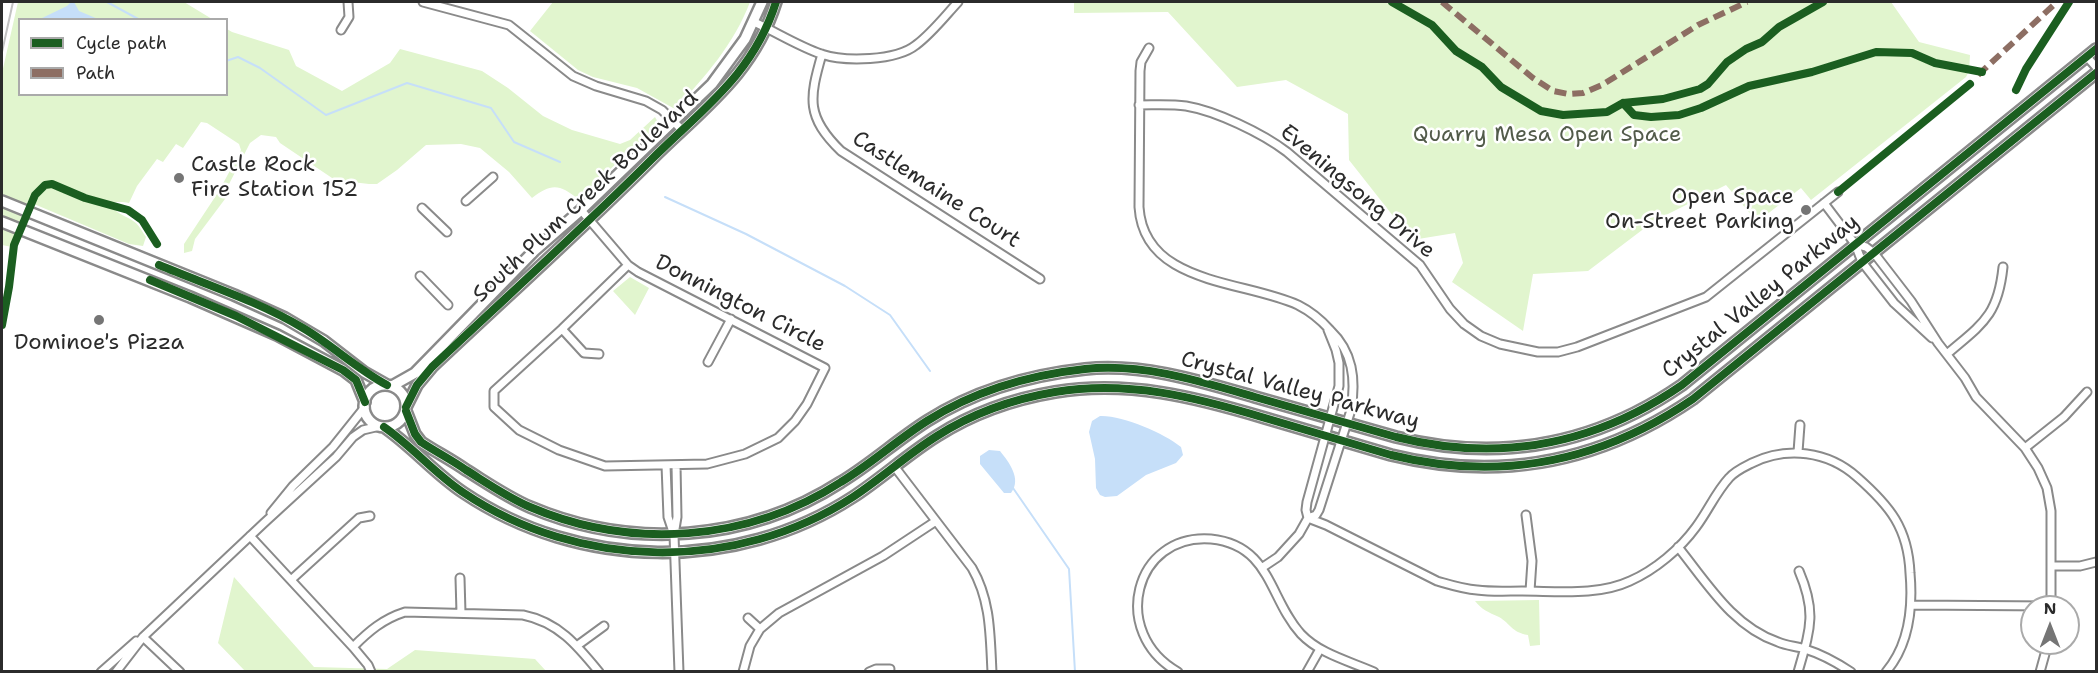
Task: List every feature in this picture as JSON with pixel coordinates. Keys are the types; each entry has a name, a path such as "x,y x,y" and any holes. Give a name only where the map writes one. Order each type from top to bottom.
{"main road":[{"name":"South Plum Creek Boulevard","path":"389,386 415,373 534,251 581,210 724,70 754,22 762,2"},
{"name":"South Plum Creek Boulevard","path":"406,409 417,385 432,367 589,221 735,79 756,46 776,2"},
{"name":"Crystal Valley Parkway","path":"406,409 415,435 422,442 488,484 529,506 589,527 629,533 674,535 743,525 807,502 842,482 905,436 947,409 999,387 1045,375 1102,368 1155,372 1198,381 1430,445 1484,449 1543,444 1600,429 1650,406 1683,385 2097,49"},
{"name":"Crystal Valley Parkway","path":"382,426 401,438 429,467 452,485 507,518 562,539 585,544 627,551 675,553 715,549 748,542 793,527 823,514 852,497 937,436 974,416 1022,399 1079,389 1121,387 1162,391 1206,401 1426,463 1484,468 1546,462 1606,446 1659,422 1693,399 2097,73"},
{"path":"2,201 285,318 324,341 364,372 403,394 406,409 399,422 392,426 382,426 369,419 356,381 343,370 277,335 218,308 2,222"},
{"path":"365,405 372,390 389,386"}],"street":[{"path":"341,30 349,17 348,2"},
{"path":"423,2 509,25 573,76 596,86 646,101 662,110 682,130"},
{"path":"754,22 822,54 882,58 915,46 958,2"},
{"path":"1149,48 1141,62 1140,105 1140,216 1145,235 1166,261 1182,270 1287,301 1308,311 1341,342 1352,368 1353,393 1347,423 1323,501 1316,515 1308,519 1290,545 1263,567"},
{"name":"Castlemaine Court","path":"822,54 813,85 813,101 816,116 825,135 841,151 1040,279"},
{"path":"2087,57 2097,67"},
{"name":"Eveningsong Drive","path":"1140,105 1177,105 1205,111 1279,146 1420,266 1450,309 1464,324 1491,341 1528,352 1549,352 1577,347 1706,297 1838,192"},
{"path":"466,201 492,177"},
{"path":"1824,203 1855,244 1862,262 1894,303 1938,343"},
{"path":"422,208 447,232"},
{"name":"Donnington Circle","path":"581,210 627,265 825,368 801,413 778,438 746,454 707,464 605,466 559,450 519,430 494,407 494,391 627,265"},
{"path":"1855,244 1866,247 1874,253 1911,300 1982,405 2025,448 2038,468 2050,500 2051,595"},
{"path":"1947,354 1988,318 1999,297 2003,267"},
{"path":"420,276 448,305"},
{"path":"708,362 731,319"},
{"path":"1308,519 1307,502 1331,418 1340,376 1336,350 1325,325"},
{"path":"562,329 584,353 599,354"},
{"path":"2025,448 2064,417 2088,392"},
{"path":"264,523 293,486 333,447 365,405"},
{"path":"1797,452 1800,425"},
{"path":"101,672 122,652 143,637 328,465 356,435 363,430 382,426"},
{"path":"1308,519 1326,525 1437,581 1457,588 1478,591 1590,590 1629,582 1650,571 1696,528 1730,476 1763,458 1797,452 1830,460 1850,471 1882,499 1894,515 1910,559 1911,605 1905,638 1894,662 1886,672"},
{"path":"666,465 668,517 674,535"},
{"path":"676,465 677,517 674,535 679,672"},
{"path":"894,466 972,568 980,583 988,606 992,672"},
{"path":"1526,515 1532,561 1530,591"},
{"path":"292,579 359,518 370,516"},
{"path":"743,672 750,646 760,629 779,613 883,556 936,521"},
{"path":"250,536 353,647 371,672"},
{"path":"1178,672 1154,653 1139,627 1136,612 1138,594 1150,566 1161,555 1192,540 1211,539 1228,543 1246,552 1263,567 1291,621 1302,635 1320,649 1374,672"},
{"path":"1678,547 1736,618 1777,642 1835,661 1851,672"},
{"path":"2051,566 2080,566 2097,562"},
{"path":"1798,672 1811,615 1809,598 1799,571"},
{"path":"460,578 461,613"},
{"path":"1911,605 2020,607"},
{"path":"353,647 370,630 389,617 405,612 523,615 538,618 578,645 599,672"},
{"path":"748,618 760,629"},
{"path":"578,645 603,626"},
{"path":"116,672 143,637"},
{"path":"143,637 180,672"},
{"path":"1307,672 1320,649"},
{"path":"2040,672 2045,655"},
{"path":"869,672 876,669 890,669"}],"green space":[{"path":"18,2 184,2 210,18 18,18 18,96 228,96 228,30 289,50 296,66 342,91 390,63 400,49 482,71 543,116 572,130 620,144 630,140 655,117 659,124 578,199 566,190 555,187 532,198 509,172 480,148 461,144 426,145 377,184 369,184 335,180 280,143 276,137 261,135 250,143 227,188 228,195 195,239 192,251 184,253 184,244 219,191 241,150 239,144 207,123 201,122 183,148 176,144 163,162 157,159 137,186 129,203 95,200 49,181 41,185 34,191 24,209 12,247 2,245 2,73"},
{"path":"553,2 750,2 736,32 718,59 675,109 637,88 593,77 578,70 530,31"},
{"name":"Quarry Mesa Open Space","path":"1074,2 1891,2 1919,42 1970,55 1969,71 1966,77 1811,200 1801,188 1757,222 1726,185 1654,221 1588,271 1533,274 1523,331 1452,282 1463,263 1455,233 1412,240 1349,160 1348,114 1286,80 1237,87 1168,12 1074,13"},
{"path":"48,186 113,208 139,226 146,237 143,246 129,244 34,204"},
{"path":"630,277 649,288 635,315 613,291"},
{"path":"234,577 314,667 387,669 415,650 535,659 546,671 245,671 218,643"},
{"path":"1539,600 1540,645 1530,646 1528,635 1515,630 1475,601"}],"water":[{"path":"74,2 79,11 96,18 42,18"},
{"path":"1100,416 1120,418 1154,431 1181,447 1183,455 1176,463 1146,475 1117,496 1100,495 1096,488 1095,459 1089,432 1092,421"},
{"path":"989,450 1000,451 1010,465 1015,476 1011,493 1004,493 980,464 980,456"}],"waterway":[{"path":"107,2 136,18"},
{"path":"228,60 238,57 260,68 326,115 407,83 491,108 514,142 560,162"},
{"path":"665,197 746,234 845,286 890,315 930,371"},
{"path":"1013,488 1069,569 1075,672"}],"railway":[{"path":"2,52 13,2"}],"marked path":[{"path":"1442,2 1533,78 1553,91 1568,94 1583,93 1602,85 1698,25 1747,2"},
{"path":"1978,75 2057,2"}],"cycle path":[{"path":"406,407 417,385 432,367 597,213 724,89 754,50 776,2"},
{"path":"1392,2 1432,25 1456,51 1482,67 1501,87 1541,111 1563,115 1607,112 1623,103 1663,99 1700,89 1708,84 1727,62 1746,49 1762,42 1779,27 1823,2"},
{"path":"2016,90 2026,69 2069,2"},
{"path":"406,411 415,434 421,442 522,503 569,521 608,530 648,534 688,533 728,528 767,517 805,502 841,482 927,421 964,401 1023,380 1085,369 1128,369 1171,375 1396,437 1435,445 1509,448 1545,443 1581,435 1615,422 1649,406 1682,385 2096,49"},
{"path":"1623,103 1634,115 1651,117 1679,115 1701,108 1749,86 1812,72 1876,52 1912,53 1935,63 1982,72"},
{"path":"384,427 453,486 509,518 557,537 607,548 658,552 709,549 759,539 807,522 853,497 926,443 965,420 1024,399 1082,389 1135,389 1187,397 1391,455 1431,463 1510,466 1548,461 1586,452 1622,438 1658,421 1693,399 2096,73"},
{"path":"1838,192 1970,84"},
{"path":"2,325 14,245 35,195 45,185 52,184 85,198 128,210 142,220 157,244"},
{"path":"159,265 250,301 286,318 387,385"},
{"path":"150,280 236,316 343,370 356,380 365,402"}],"place":[{"name":"Castle Rock Fire Station 152","path":"179,178"},
{"name":"Open Space On-Street Parking","path":"1806,210"},
{"name":"Dominoe's Pizza","path":"99,320"}]}
